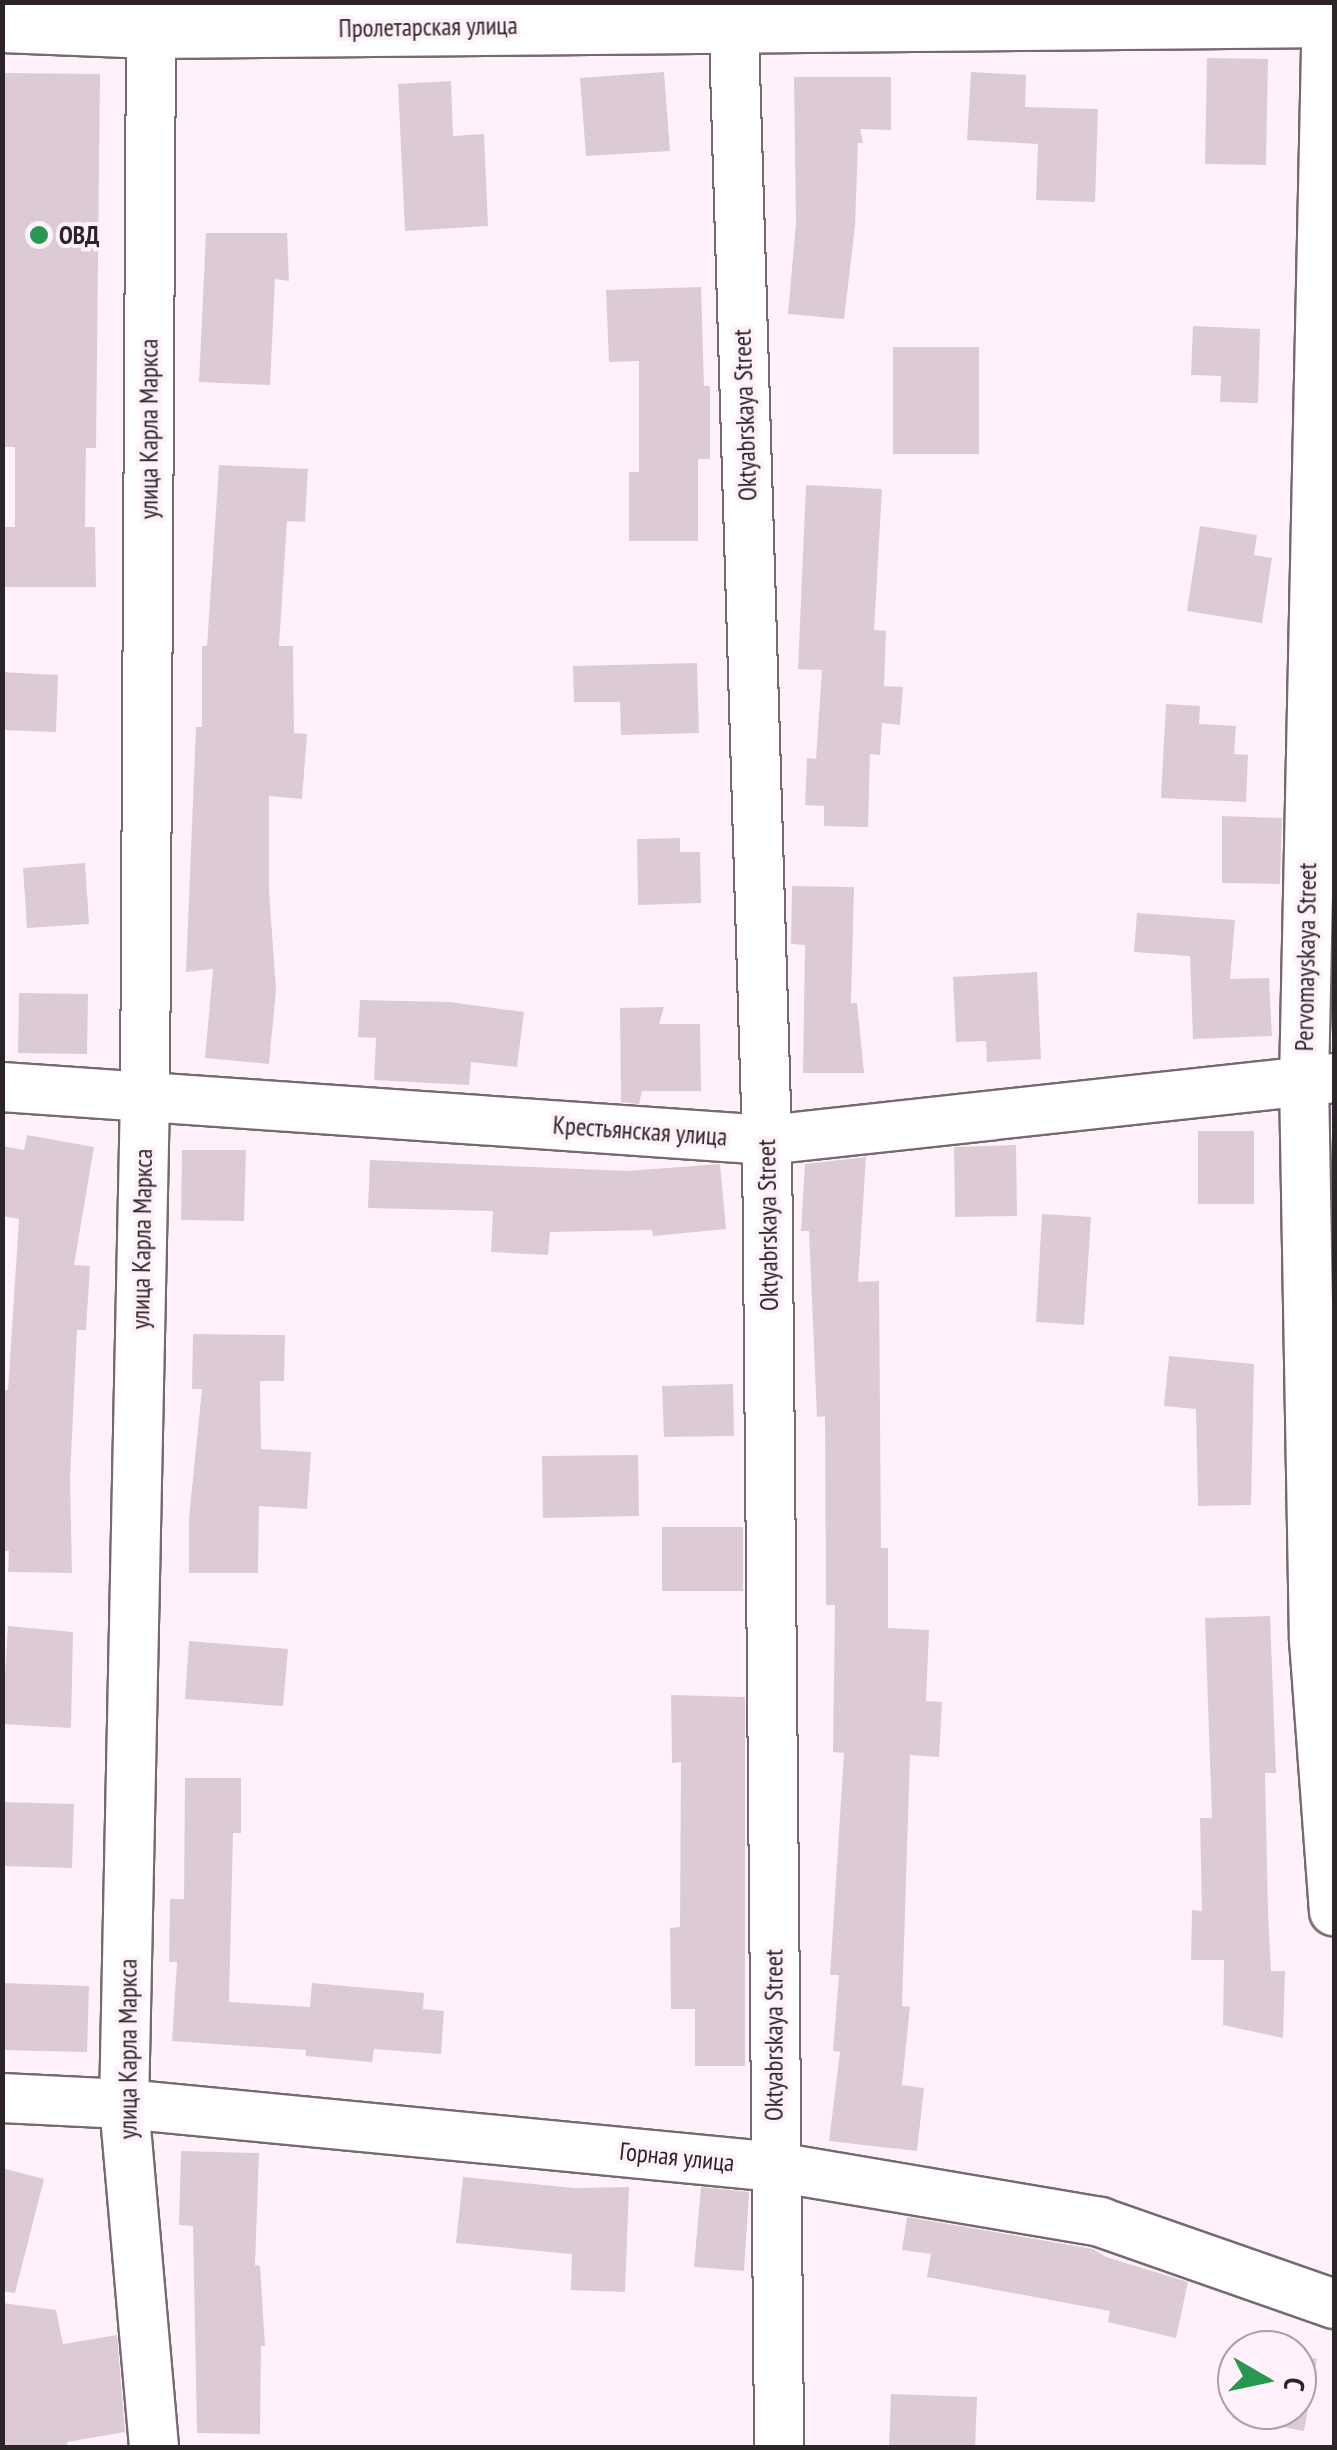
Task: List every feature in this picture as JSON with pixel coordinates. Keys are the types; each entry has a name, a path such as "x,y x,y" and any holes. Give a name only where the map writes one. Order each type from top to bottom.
{"main road":[{"name":"Пролетарская улица","path":"2,24 151,30 733,13 1329,13"}],"street":[{"name":"Oktyabrskaya Street","path":"733,13 767,1140 779,2448"},
{"name":"Pervomayskaya Street","path":"1329,13 1314,1640 1334,1911"},
{"name":"улица Карла Маркса","path":"151,30 146,1096 124,2104 154,2448"},
{"name":"Крестьянская улица","path":"2,1087 767,1140 1319,1079"},
{"name":"Горная улица","path":"2,2098 124,2104 776,2166 1100,2222 1334,2304"}],"building":[{"path":"1207,58 1268,59 1266,165 1205,164"},
{"path":"664,72 670,151 586,156 580,78"},
{"path":"971,72 1026,75 1025,107 1098,109 1095,202 1036,200 1038,144 967,140"},
{"path":"2,73 100,74 96,448 86,448 85,527 95,527 96,587 5,587 5,527 15,527 15,447 2,447"},
{"path":"794,77 891,77 891,130 860,129 863,143 858,143 855,226 844,319 788,314 796,223"},
{"path":"451,81 453,136 484,134 488,226 405,231 398,84"},
{"path":"206,233 287,233 289,281 275,279 270,385 199,382"},
{"path":"701,287 704,386 710,386 710,459 698,459 698,541 629,541 629,472 639,472 639,361 609,362 606,290"},
{"path":"1193,326 1260,329 1258,403 1220,402 1221,376 1191,375"},
{"path":"893,347 979,347 979,454 893,454"},
{"path":"219,465 308,469 305,522 287,521 279,646 293,646 294,733 307,734 302,799 269,796 269,890 276,990 269,1064 205,1058 213,969 186,972 196,727 202,727 202,646 207,646"},
{"path":"806,485 882,489 874,630 886,631 884,686 903,687 900,725 882,723 880,755 870,754 868,827 824,826 824,806 805,805 807,758 816,759 822,670 798,669"},
{"path":"1200,526 1257,535 1254,555 1272,558 1262,623 1187,611"},
{"path":"697,663 699,733 621,735 620,702 574,702 573,666"},
{"path":"2,672 58,675 56,732 2,730"},
{"path":"1166,704 1200,706 1199,724 1236,726 1234,754 1248,755 1246,802 1161,798"},
{"path":"1222,816 1282,818 1280,884 1222,883"},
{"path":"680,838 680,852 700,852 701,903 638,905 637,839"},
{"path":"85,863 89,924 27,928 23,868"},
{"path":"792,886 854,887 851,1003 857,1003 864,1073 803,1073 805,945 791,944"},
{"path":"1137,913 1235,920 1230,979 1269,978 1272,1036 1193,1039 1190,956 1134,952"},
{"path":"1037,972 1041,1059 987,1062 986,1041 956,1042 953,977"},
{"path":"19,993 88,994 87,1054 18,1053"},
{"path":"360,1000 449,1002 524,1012 517,1067 471,1062 469,1085 374,1080 376,1038 358,1037"},
{"path":"664,1007 659,1024 700,1024 701,1091 642,1091 639,1104 621,1102 620,1008"},
{"path":"1198,1131 1254,1131 1254,1204 1198,1204"},
{"path":"27,1135 94,1147 74,1265 90,1266 86,1330 77,1330 70,1478 72,1573 8,1572 9,1551 2,1551 2,1390 8,1390 19,1219 2,1216 2,1146 24,1150"},
{"path":"1016,1145 1017,1216 955,1217 954,1147"},
{"path":"182,1150 246,1150 244,1221 181,1220"},
{"path":"866,1157 858,1282 879,1281 881,1548 888,1548 888,1628 929,1630 926,1701 942,1702 939,1757 910,1755 902,2006 910,2007 902,2085 924,2088 917,2151 829,2141 840,2052 833,2051 839,1975 830,1975 844,1753 833,1752 835,1605 826,1605 825,1416 817,1417 809,1231 801,1231 805,1164"},
{"path":"370,1160 627,1171 720,1164 726,1229 653,1236 652,1230 550,1232 548,1255 491,1252 493,1211 368,1208"},
{"path":"1042,1214 1091,1217 1084,1325 1036,1322"},
{"path":"193,1334 285,1335 284,1381 260,1381 261,1449 311,1452 307,1509 259,1506 258,1573 189,1573 189,1518 202,1389 192,1389"},
{"path":"1169,1356 1254,1364 1251,1505 1198,1506 1196,1409 1164,1406"},
{"path":"733,1384 734,1436 664,1437 662,1386"},
{"path":"638,1455 639,1516 543,1518 542,1456"},
{"path":"662,1527 743,1527 743,1591 662,1591"},
{"path":"1270,1616 1276,1773 1265,1773 1268,1912 1271,1971 1285,1971 1283,2038 1223,2025 1224,1960 1191,1960 1192,1910 1202,1911 1200,1818 1212,1818 1205,1618"},
{"path":"8,1626 73,1632 71,1728 2,1724"},
{"path":"189,1641 288,1649 283,1706 185,1699"},
{"path":"671,1695 745,1697 745,2066 695,2066 695,2009 671,2009 670,1928 680,1927 681,1762 672,1763"},
{"path":"185,1778 241,1778 241,1833 233,1833 229,2002 310,2007 312,1983 424,1993 423,2009 444,2011 441,2054 374,2049 372,2062 306,2056 306,2050 172,2041 177,1962 169,1962 170,1899 184,1899"},
{"path":"2,1802 74,1804 72,1868 2,1866"},
{"path":"2,1983 89,1986 87,2052 2,2050"},
{"path":"181,2151 259,2153 255,2265 260,2266 265,2346 261,2346 260,2434 197,2433 193,2226 179,2225"},
{"path":"2,2168 44,2179 15,2293 2,2291"},
{"path":"463,2177 574,2188 629,2187 625,2292 571,2290 572,2254 456,2243"},
{"path":"701,2187 749,2192 744,2271 694,2267"},
{"path":"907,2217 1093,2249 1106,2257 1188,2282 1176,2338 1108,2322 1110,2311 927,2277 931,2254 902,2250"},
{"path":"2,2303 56,2310 63,2344 117,2335 125,2432 67,2442 68,2448 2,2448"},
{"path":"891,2394 977,2397 975,2448 889,2448"}],"place":[{"name":"ОВД","path":"39,235"}]}
